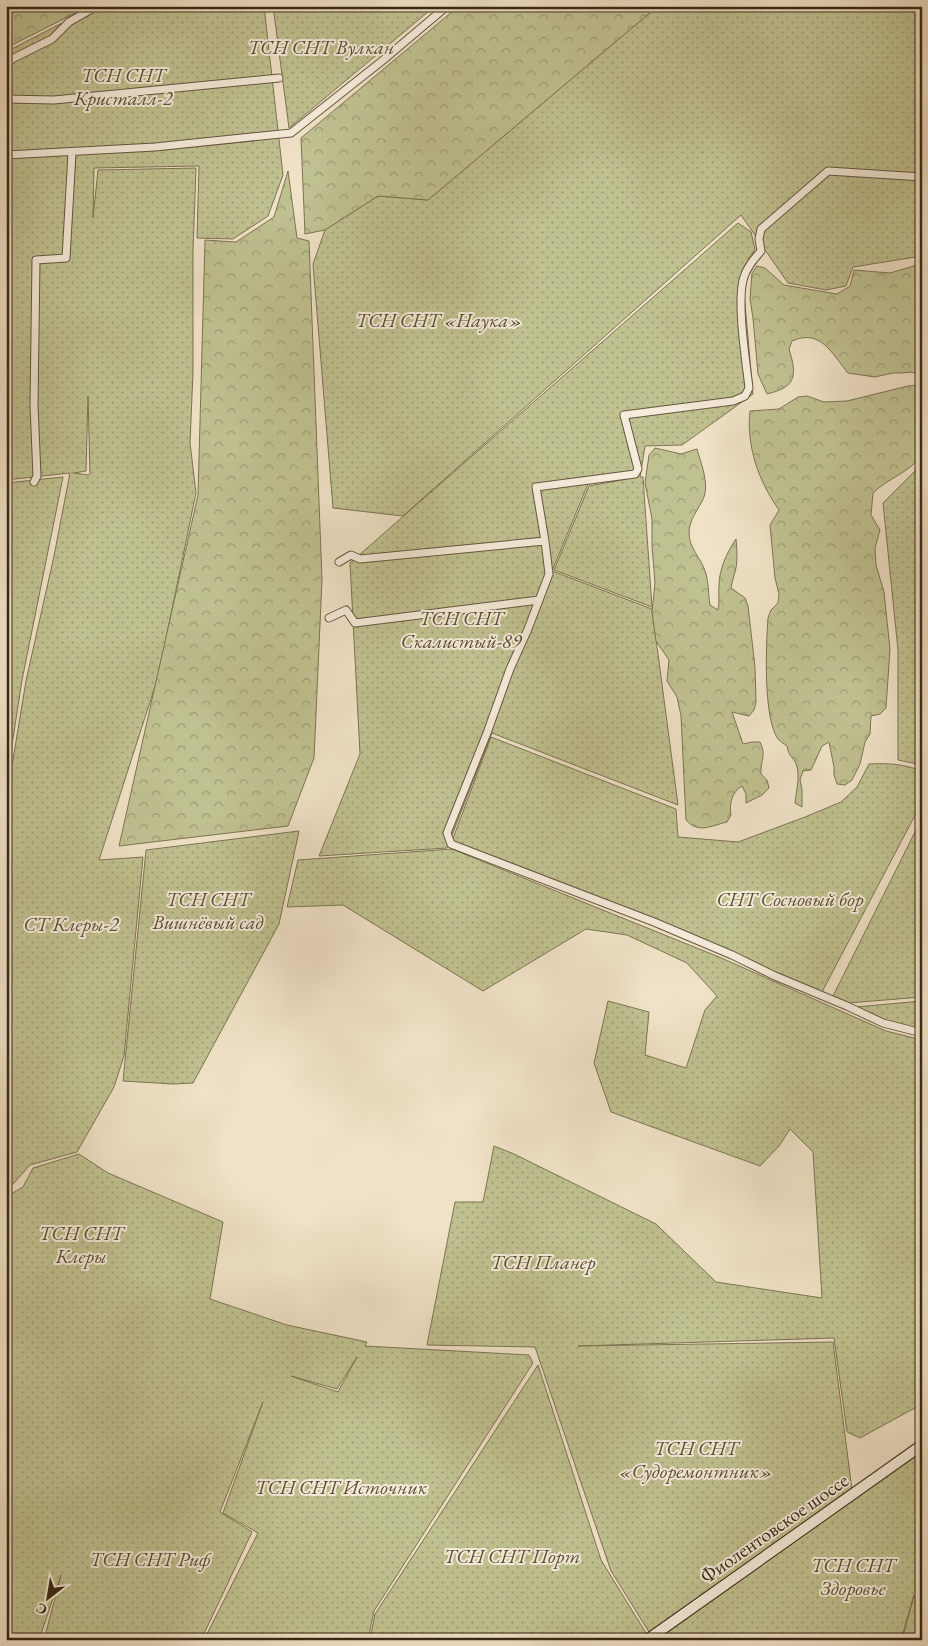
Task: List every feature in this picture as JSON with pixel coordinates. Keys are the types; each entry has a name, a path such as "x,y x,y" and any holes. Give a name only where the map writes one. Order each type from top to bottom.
{"main road":[{"name":"Фиолентовское шоссе","path":"647,1640 922,1444"}],"street":[{"path":"6,64 52,39 70,22 97,6"},
{"path":"6,155 72,153 155,147 291,133 382,61 447,6"},
{"path":"6,99 54,100 280,78"},
{"path":"34,482 36,476 34,405 36,260 66,258 72,153"},
{"path":"922,177 828,171 761,229 759,240 761,251 750,264 743,278 741,303 749,388 745,396 733,401 624,415 638,469 635,474 536,487 549,574 447,833 451,844 654,922 882,1023 922,1033"},
{"path":"339,562 351,556 360,559 545,541"},
{"path":"329,618 346,610 355,623 539,600"}],"green space":[{"path":"6,6 89,6 6,48"},
{"name":"СТ Клеры-2","path":"101,6 264,6 283,175 268,216 233,239 197,238 199,166 94,168 93,218 98,170 196,168 190,443 196,493 158,677 99,860 143,857 124,1056 114,1087 77,1152 30,1165 6,1189 6,802 26,681 54,556 70,473 6,480 6,52 62,23","holes":["88,396 90,474 74,473 86,471"]},
{"name":"ТСН СНТ Вулкан","path":"273,6 435,6 289,128"},
{"path":"459,6 658,6 428,200 378,196 325,230 305,234 301,138"},
{"name":"ТСН СНТ «Наука»","path":"658,6 922,6 922,256 853,267 846,286 826,290 788,283 741,215 403,516 333,508 313,264 325,230 378,196 428,200"},
{"path":"288,171 297,238 309,241 322,580 314,758 288,826 119,846 198,495 205,240 236,242 274,217"},
{"name":"ТСН СНТ Скалистый-89","path":"738,223 751,232 755,249 742,270 753,394 682,445 645,446 640,477 643,477 652,607 554,570 589,486 632,478 588,484 552,571 652,609 678,805 492,733 447,848 319,856 360,754 350,563"},
{"path":"922,265 922,375 911,372 875,377 848,373 825,345 818,340 802,338 792,341 789,349 793,373 789,384 784,388 767,394 758,374 750,299 752,273 757,266 765,268 784,285 837,294 850,286 854,270 890,273"},
{"path":"922,385 922,455 905,471 873,493 871,515 880,530 875,548 876,565 884,592 890,649 886,708 880,714 871,716 870,734 865,742 860,764 852,780 845,785 837,784 829,742 822,746 811,770 803,771 800,780 802,807 795,803 798,785 796,764 787,746 778,739 773,729 770,715 767,681 768,618 771,610 778,603 779,594 775,578 770,525 779,510 765,488 752,450 749,424 750,411 779,409 798,397 807,396 824,402 847,401 908,386"},
{"path":"655,448 681,454 697,449 706,485 704,497 691,523 689,533 693,548 706,575 710,605 718,610 720,573 736,539 737,564 731,588 745,598 748,606 755,667 756,702 754,710 749,716 732,712 743,744 760,742 763,755 761,774 767,780 769,788 762,795 746,803 746,794 742,786 732,798 730,806 731,815 727,822 705,828 696,827 686,820 681,716 677,697 667,681 669,660 656,641 652,612 655,583 652,519 645,483 649,455"},
{"path":"922,464 922,765 898,760 898,650 883,503"},
{"path":"63,477 22,680 6,784 6,483"},
{"name":"СНТ Сосновый бор","path":"491,737 676,809 678,837 738,842 805,817 841,802 857,787 869,764 896,764 922,771 922,802 822,992 665,924 452,841"},
{"path":"922,818 922,997 848,1003 833,996"},
{"name":"ТСН СНТ Вишнёвый сад","path":"299,831 279,924 193,1083 173,1084 123,1081 146,850"},
{"name":"ТСН Планер","path":"452,849 719,957 886,1031 922,1040 922,1404 860,1438 847,1432 834,1338 578,1346 833,1342 852,1490 649,1632 611,1571 535,1347 427,1345 455,1202 483,1202 494,1146 656,1224 716,1282 822,1298 813,1152 790,1129 779,1146 760,1166 611,1112 594,1063 608,1001 649,1012 645,1055 686,1068 705,1010 717,996 687,963 627,935 586,929 483,991 343,905 287,907 298,860"},
{"path":"922,1001 922,1030 896,1024 856,1007"},
{"path":"79,1154 108,1173 223,1222 210,1299 287,1325 367,1342 365,1346 529,1355 533,1363 374,1611 368,1640 204,1640 258,1533 223,1513 263,1402 220,1512 252,1532 201,1640 44,1640 61,1575 39,1640 6,1640 6,1197 23,1187 33,1168","holes":["357,1357 338,1392 291,1376 337,1389"]},
{"name":"ТСН СНТ Порт","path":"538,1365 601,1560 646,1633 637,1640 370,1640 375,1614"},
{"name":"ТСН СНТ Здоровье","path":"922,1449 922,1575 917,1587 922,1579 922,1640 902,1640 914,1595 901,1640 654,1640 727,1590"}],"park label":[{"name":"ТСН СНТ Кристалл-2","path":"123,86"},
{"name":"ТСН СНТ Клеры","path":"81,1244"},
{"name":"ТСН СНТ «Судоремонтник»","path":"696,1460"},
{"name":"ТСН СНТ Источник","path":"341,1487"},
{"name":"ТСН СНТ Риф","path":"150,1559"}]}
